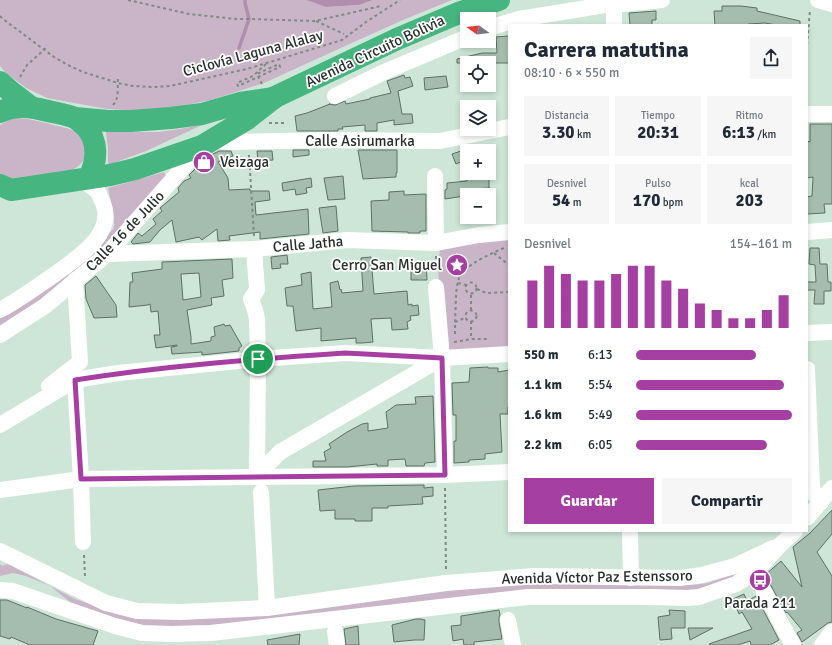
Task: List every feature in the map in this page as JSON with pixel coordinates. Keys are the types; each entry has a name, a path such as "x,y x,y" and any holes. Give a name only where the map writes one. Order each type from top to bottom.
{"highway":[{"name":"Avenida Circuito Bolivia","path":"0,185 11,190 110,175 134,169 206,143 247,119 275,97 397,39 461,12 499,0"},
{"path":"5,87 31,107"},
{"name":"Avenida Circuito Bolivia","path":"31,107 76,118 108,121 131,121 202,114 240,103 275,97"},
{"path":"0,112 15,107 31,107"},
{"path":"76,118 88,130 94,139 95,158 93,169 85,178"}],"street":[{"path":"496,26 519,19 608,4 662,0"},
{"path":"608,4 614,24"},
{"path":"814,4 832,4"},
{"path":"335,96 384,72 460,39"},
{"path":"808,114 832,114"},
{"name":"Calle Asirumarka","path":"206,143 330,140 440,141 508,127"},
{"name":"Calle 16 de Julio","path":"0,335 45,306 107,254 206,143"},
{"path":"435,176 436,243"},
{"name":"Calle 16 de Julio","path":"0,310 18,300 74,260 93,244 102,232 105,220 104,207 98,192 85,178"},
{"path":"808,232 832,230"},
{"name":"Calle Jatha","path":"107,254 254,249 348,240 436,243 479,235 508,232"},
{"path":"254,249 257,290 251,300 257,319 257,476"},
{"path":"26,410 50,385 80,362 75,280"},
{"path":"436,287 442,358 445,475"},
{"path":"808,333 832,332"},
{"path":"0,425 75,380 118,373 258,359 345,353 442,358 508,354"},
{"path":"257,476 280,452 442,358"},
{"path":"75,380 83,542"},
{"path":"808,414 809,459 812,488 815,495 821,502"},
{"path":"0,490 81,479 445,475 508,472"},
{"path":"808,517 832,488"},
{"path":"261,492 267,608"},
{"path":"630,532 631,578"},
{"path":"780,545 794,532"},
{"name":"Avenida Víctor Paz Estenssoro","path":"0,551 106,603 138,611 180,612 267,608 446,583 535,576 680,578 702,575 735,566 780,545"},
{"name":"Avenida Víctor Paz Estenssoro","path":"0,590 13,591 115,626 140,639 172,634 212,633 240,638 344,618 528,597 699,597 736,584 756,571 780,545"},
{"path":"763,590 793,645"},
{"path":"508,620 513,645"},
{"path":"822,645 832,632"}],"path":[{"path":"128,0 189,14 236,19 315,21 380,6"},
{"name":"Ciclovía Laguna Alalay","path":"0,16 44,50 68,65 83,72 118,83 153,88 170,86 247,70 342,40 400,0"},
{"path":"808,39 814,4"},
{"path":"315,21 344,34"},
{"path":"5,87 44,50 47,45"},
{"path":"257,74 279,64 280,67 238,86 236,83 253,76 267,63"},
{"path":"107,106 116,102 118,95 118,77"},
{"path":"266,123 284,123"},
{"path":"248,141 254,249"},
{"path":"436,243 436,287"},
{"path":"454,335 458,283 461,274 484,257 508,246"},
{"path":"494,252 508,264"},
{"path":"458,283 466,285 473,283 476,285 477,289 486,293 508,292"},
{"path":"466,285 466,291 471,294"},
{"path":"471,294 477,289"},
{"path":"471,294 471,310"},
{"path":"466,318 465,315 471,310"},
{"path":"471,310 476,313 476,317 471,321"},
{"path":"455,322 466,318"},
{"path":"466,318 471,321"},
{"path":"471,321 471,339"},
{"path":"454,342 471,339 488,339"},
{"path":"445,475 446,583"},
{"path":"83,542 85,594"}],"shaded area":[{"path":"0,0 306,0 327,7 359,5 373,0 452,0 403,20 264,83 211,100 176,107 142,111 107,109 47,98 26,88 5,72 0,66"},
{"path":"306,0 373,0 359,5 326,7"},
{"path":"17,118 37,121 72,130 79,136 84,145 85,155 83,161 69,172 13,179 0,175 0,125"},
{"path":"202,125 146,151 108,165 106,132 159,132"},
{"path":"164,172 167,178 117,234 72,277 0,330 0,315 99,245 114,228 114,217 108,188"},
{"path":"508,236 508,347 443,351 438,269 440,248"},
{"path":"0,564 2,566 8,564 75,599 114,612 549,582 693,585 708,583 739,572 743,575 712,589 212,625 151,627 80,610 50,586 26,576 13,573 0,576"}],"building":[{"path":"722,6 757,8 757,11 800,21 800,24 715,24 714,11 722,11"},
{"path":"656,11 656,20 652,20 652,24 630,24 629,13"},
{"path":"508,36 508,63 496,63 496,56 470,56 482,53 497,53 496,37"},
{"path":"460,58 460,63 457,63 457,59"},
{"path":"404,75 405,78 410,77 413,86 398,91 402,114 412,114 413,123 394,125 394,120 377,123 377,131 365,131 365,125 342,127 343,129 338,129 338,131 297,131 295,116 330,104 335,105 345,101 346,104 391,93 387,81"},
{"path":"446,76 448,87 425,90 424,78"},
{"path":"810,124 832,124 832,204 824,204 825,213 808,214 808,197 812,196 813,177 808,178 808,141 810,142"},
{"path":"293,150 309,150 309,155 293,157"},
{"path":"358,150 397,150 396,177 363,179"},
{"path":"219,151 231,151 233,156 218,162 228,178 229,190 250,189 250,191 269,191 270,200 255,202 256,215 308,209 309,234 260,239 260,232 229,236 230,240 218,241 217,229 202,240 199,237 176,242 172,220 160,230 150,242 133,244 131,242 138,233 142,236 156,224 153,219 162,211 160,208 179,192 178,188 184,181 191,178 189,175 199,166 198,165 203,159"},
{"path":"257,151 272,151 273,160 258,161"},
{"path":"460,151 460,162 456,164 452,154"},
{"path":"343,176 345,199 328,200 324,178"},
{"path":"311,178 312,187 306,188 307,193 296,195 295,189 283,191 282,183"},
{"path":"489,180 489,188 460,188 460,197 445,199 447,183"},
{"path":"404,191 404,195 426,194 426,231 420,231 420,233 408,233 372,231 371,201 389,200 389,192"},
{"path":"336,206 338,231 323,233 319,208"},
{"path":"810,248 819,248 820,264 827,264 828,282 831,282 831,291 824,291 824,304 814,304 815,290 808,290 808,282 816,282 815,265 809,264"},
{"path":"287,255 288,264 280,264 281,268 272,269 271,257"},
{"path":"371,257 374,294 407,291 408,305 418,305 419,315 410,316 411,320 407,322 408,329 392,330 391,318 371,319 373,342 362,343 356,343 356,338 321,341 321,328 296,331 293,306 287,306 285,288 302,285 301,274 311,272 313,309 332,307 330,283 338,281 342,293 363,291 361,258"},
{"path":"232,259 233,278 222,280 224,296 211,298 212,305 187,310 191,344 211,341 211,337 215,336 214,327 224,324 225,326 230,325 242,346 239,348 239,351 202,355 202,352 172,354 171,347 177,345 156,348 154,335 160,335 158,311 151,312 150,304 129,307 130,282 133,282 132,273 162,269 162,262","holes":["199,273 201,297 183,300 181,274"]},
{"path":"426,261 427,280 411,280 411,262"},
{"path":"96,276 116,305 117,317 94,318 86,299 85,285"},
{"path":"470,368 498,368 498,372 508,370 508,414 500,414 502,452 485,454 485,459 454,463 456,415 453,415 452,383 469,382"},
{"path":"433,396 435,462 425,463 424,466 406,466 405,459 388,460 388,466 377,466 377,464 347,467 313,467 313,461 326,461 324,452 331,448 329,444 347,432 362,424 368,423 368,431 388,428 386,412 396,405 416,404 415,397"},
{"path":"424,485 424,488 433,487 433,496 422,497 423,504 388,506 388,508 372,508 372,521 335,519 335,510 320,511 318,490 354,486"},
{"path":"832,510 832,534 817,552 832,576 832,622 828,623 802,642 797,633 802,630 787,612 786,613 765,575 781,561 802,587 793,547 810,533"},
{"path":"744,594 747,601 756,596 779,640 770,645 751,645 750,641 738,645 710,645 709,644 752,629 742,612 739,614 733,599"},
{"path":"0,600 7,600 56,619 98,631 93,645 30,645 11,637 10,639 0,636"},
{"path":"499,610 499,622 502,639 474,642 474,645 464,645 463,639 453,641 451,626 461,625 461,616"},
{"path":"669,610 685,611 685,628 671,628 672,639 660,640 658,617 670,615"},
{"path":"416,619 425,620 424,640 394,642 392,625"},
{"path":"358,626 359,645 346,645 344,629"},
{"path":"688,628 713,628 690,640"},
{"path":"300,634 299,645 268,645 267,640"}],"waterway":[{"path":"239,48 249,19 245,0"}],"place":[{"name":"Veizaga","path":"204,162"},
{"name":"Cerro San Miguel","path":"457,265"},
{"name":"Parada 211","path":"760,580"}],"route":[{"path":"345,353 442,358 445,475 81,479 75,380 118,373 258,359 345,353"}]}
